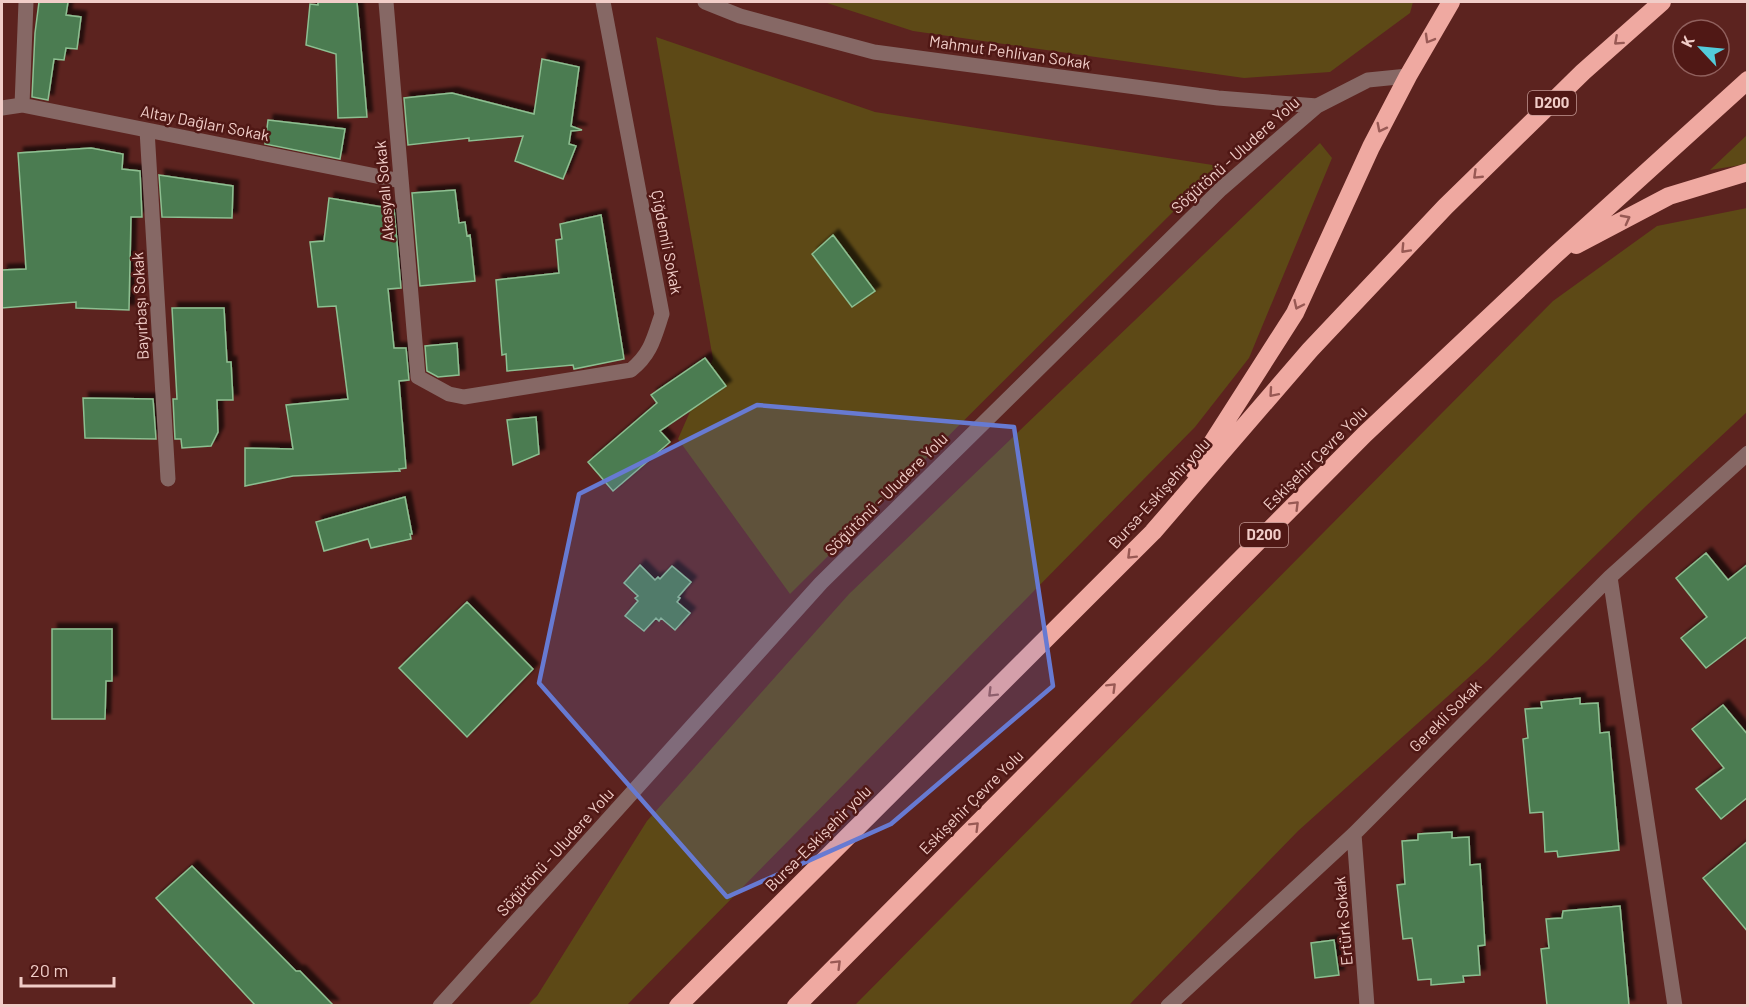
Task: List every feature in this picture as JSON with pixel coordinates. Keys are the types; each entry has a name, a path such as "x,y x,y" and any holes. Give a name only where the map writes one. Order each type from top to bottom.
{"highway":[{"path":"1153,532 1295,313 1371,147 1408,76 1451,2"},
{"name":"Bursa-Eskişehir yolu","path":"678,1005 1153,532 1310,350 1445,207 1583,72 1662,2"},
{"name":"Eskişehir Çevre Yolu","path":"796,1005 1357,443 1555,255 1748,80"},
{"path":"1555,255 1669,196 1748,172"}],"street":[{"path":"22,105 26,2"},
{"name":"Akasyalı Sokak","path":"386,2 418,377"},
{"name":"Çiğdemli Sokak","path":"418,377 448,394 464,397 631,370 645,359 662,314 603,2"},
{"name":"Mahmut Pehlivan Sokak","path":"705,2 739,9 874,52 1218,98 1317,106"},
{"name":"Söğütönü - Uludere Yolu","path":"441,1005 821,583 1221,189 1317,106 1368,80 1408,76"},
{"name":"Altay Dağları Sokak","path":"2,108 22,105 401,181"},
{"name":"Bayırbaşı Sokak","path":"147,130 168,479"},
{"name":"Gerekli Sokak","path":"1168,1005 1354,834 1610,577 1748,453"},
{"path":"1610,577 1675,1005"},
{"name":"Ertürk Sokak","path":"1354,834 1366,1005"}],"highlighted area":[{"path":"757,405 1014,427 1053,686 891,824 727,897 539,683 579,494"}],"shaded area":[{"path":"824,2 1413,2 1410,13 1330,72 1244,78 913,31"},
{"path":"656,37 875,112 1219,166 790,594 678,439 713,359"},
{"path":"1747,135 1747,164 1710,170"},
{"path":"1320,143 1332,158 1249,358 1195,427 627,1005 528,1005 537,996 647,821 849,594"},
{"path":"1747,208 1747,412 1646,506 1487,661 1298,831 1129,1005 855,1005 1553,301 1657,226"}],"building":[{"path":"39,2 68,2 66,15 81,17 77,49 66,48 64,60 54,59 48,100 32,97"},
{"path":"318,2 357,2 367,117 338,118 336,54 306,45 310,4 318,5"},
{"path":"542,59 579,67 571,126 582,130 571,131 569,144 576,146 563,179 515,161 523,136 469,141 469,138 408,145 404,98 452,93 534,114"},
{"path":"268,120 345,129 340,159 265,144"},
{"path":"91,148 123,154 122,169 140,171 142,217 131,217 129,310 76,308 76,302 2,308 2,270 26,269 18,153"},
{"path":"159,175 233,186 232,218 162,217"},
{"path":"455,190 459,223 465,222 467,236 470,235 475,281 420,286 412,193"},
{"path":"329,198 394,209 401,288 388,289 394,348 406,348 409,380 399,381 406,468 399,469 400,471 293,476 245,486 245,448 293,449 286,405 348,399 336,306 318,307 310,242 324,241"},
{"path":"601,215 624,359 574,369 573,365 507,371 506,354 502,355 496,280 559,273 556,240 562,239 560,224"},
{"path":"833,235 875,291 852,307 812,254"},
{"path":"172,308 224,308 227,362 231,362 233,400 217,400 218,432 211,446 182,448 181,439 175,439 173,399 177,399"},
{"path":"457,343 459,375 438,377 427,371 425,346"},
{"path":"705,358 726,386 660,431 670,442 613,491 588,462 657,403 651,395"},
{"path":"83,398 153,399 156,439 85,438"},
{"path":"536,417 539,454 513,465 507,420"},
{"path":"405,497 411,539 371,548 368,539 324,551 316,522"},
{"path":"1706,553 1728,580 1748,564 1748,636 1706,668 1681,638 1707,617 1676,578"},
{"path":"640,565 655,580 658,577 660,579 672,566 691,582 678,597 680,598 677,602 690,613 675,630 661,618 659,621 656,618 644,631 625,616 638,601 635,598 638,596 624,583"},
{"path":"467,602 533,669 467,737 399,668"},
{"path":"52,629 112,629 112,681 106,681 105,719 52,719"},
{"path":"1580,698 1580,704 1598,703 1600,733 1609,732 1619,850 1558,857 1557,851 1545,852 1543,812 1530,813 1523,739 1528,738 1525,709 1542,708 1541,702"},
{"path":"1723,705 1748,735 1748,797 1721,819 1696,789 1724,768 1692,729"},
{"path":"1452,832 1452,838 1469,837 1470,865 1480,864 1485,945 1478,946 1480,975 1463,976 1464,982 1431,985 1431,979 1418,980 1412,938 1403,939 1397,885 1405,884 1402,841 1418,840 1418,834"},
{"path":"1748,841 1748,932 1703,878"},
{"path":"192,866 333,1005 255,1005 156,898"},
{"path":"1620,906 1629,1005 1547,1005 1541,949 1549,948 1546,919 1562,918 1563,911"},
{"path":"1334,940 1339,975 1315,978 1311,943"}]}
